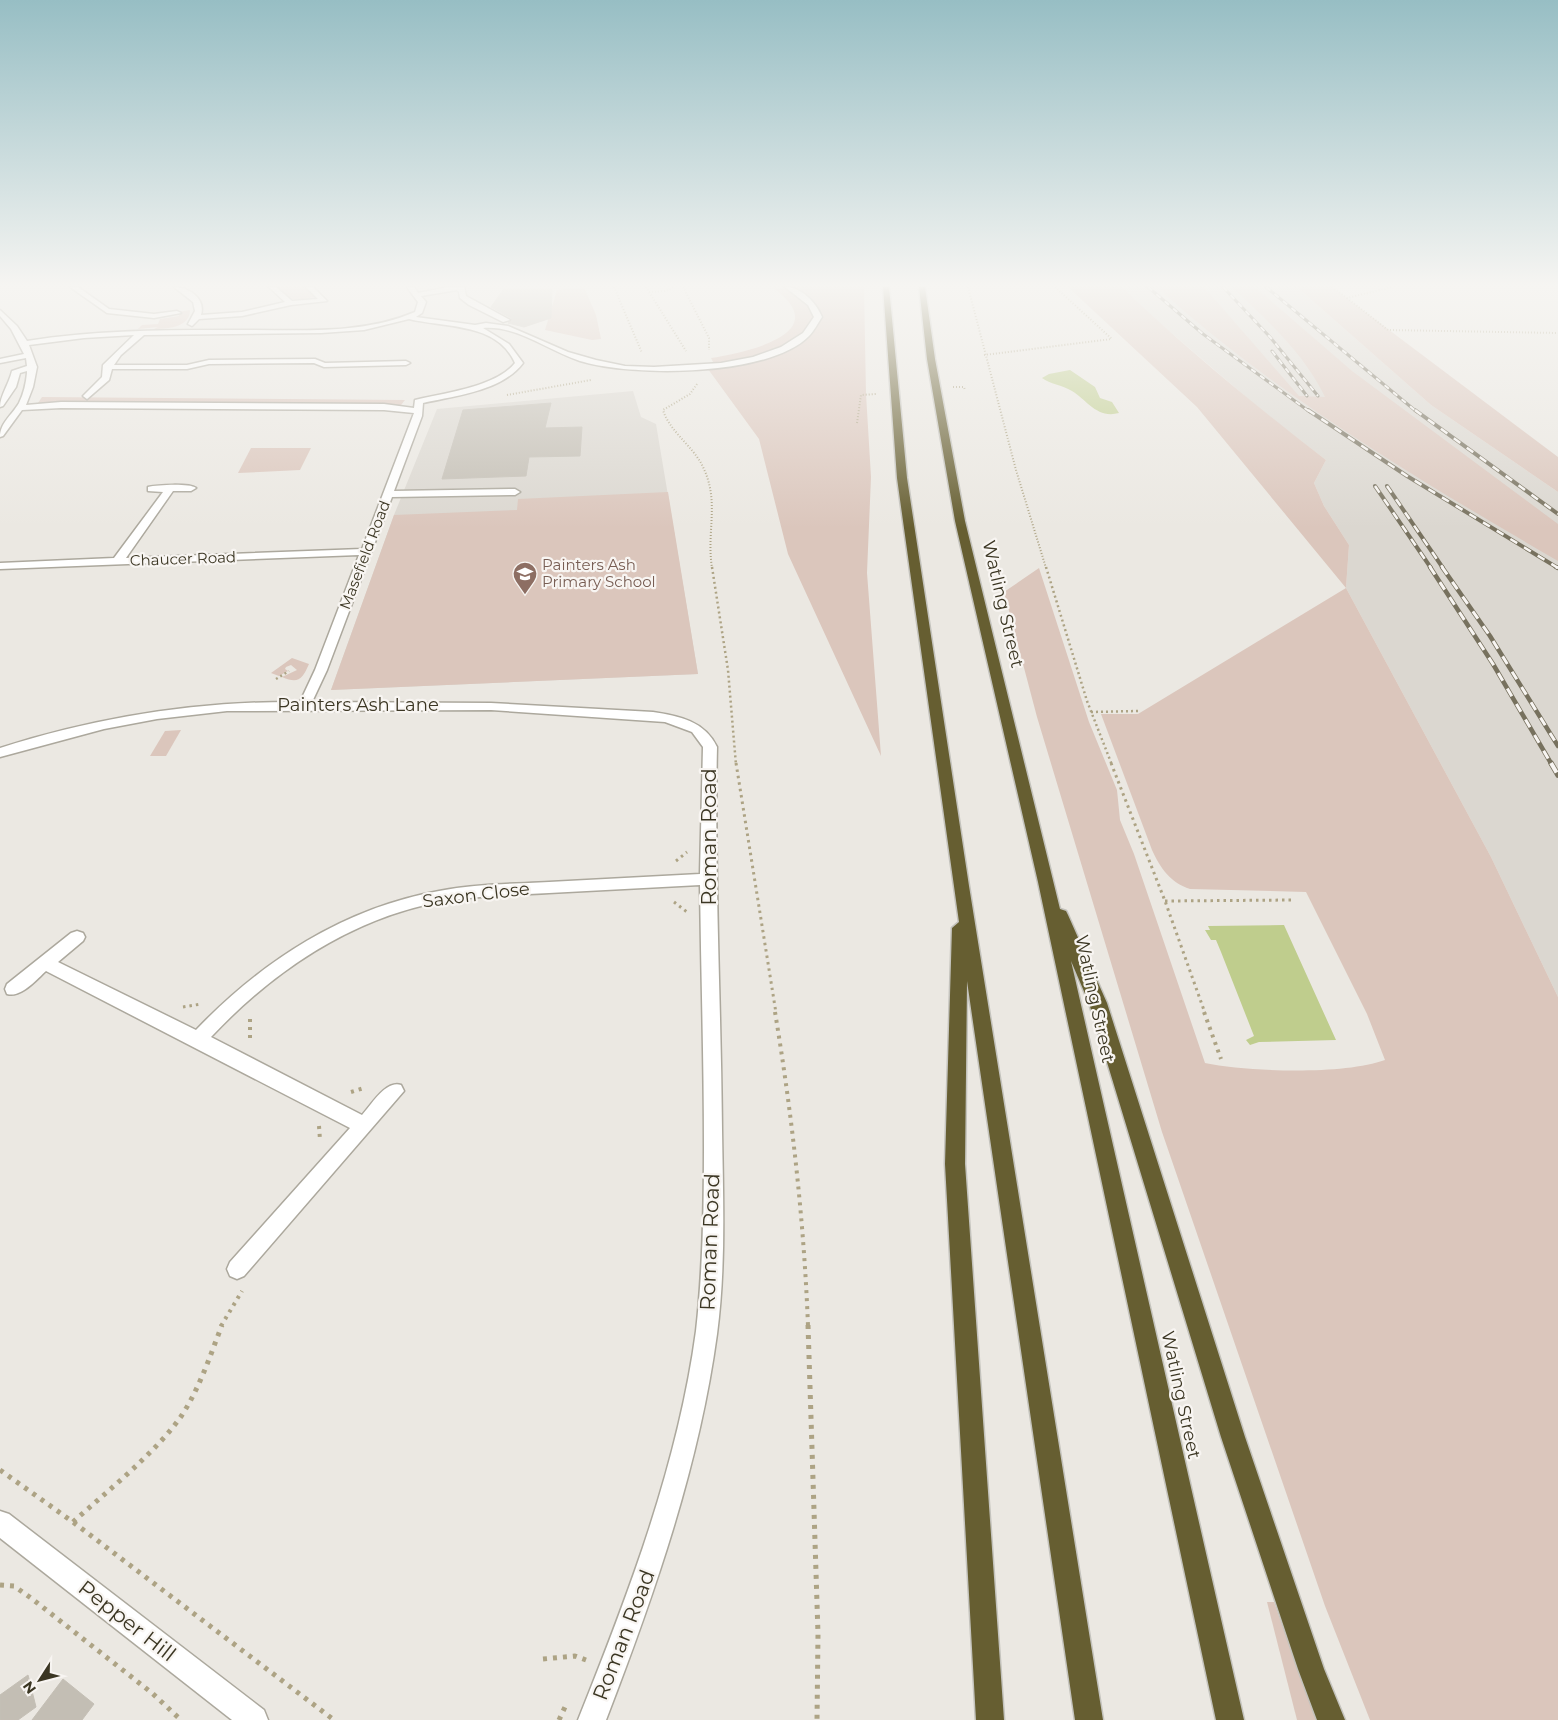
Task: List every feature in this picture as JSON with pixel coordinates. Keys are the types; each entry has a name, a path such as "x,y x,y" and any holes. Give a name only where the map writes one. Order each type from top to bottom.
{"highway":[{"path":"893,367 902,478 961,886 1089,1720"},
{"name":"Watling Street","path":"933,367 960,521 1046,882 1230,1720"},
{"path":"1046,882 1098,1003 1236,1447 1311,1668 1331,1720"},
{"path":"961,886 955,1164 990,1720"}],"street":[{"path":"0,404 12,387 16,370 31,367"},
{"path":"0,434 30,397 33,367"},
{"path":"87,396 106,378 106,367"},
{"path":"20,408 61,405 401,407 494,381 518,367"},
{"path":"637,367 661,369 672,367"},
{"path":"51,396 394,399"},
{"path":"155,406 166,397"},
{"path":"275,407 283,398"},
{"name":"Masefield Road","path":"304,706 321,670 418,416 414,404"},
{"path":"118,561 171,488"},
{"path":"151,489 191,488"},
{"path":"388,494 515,492"},
{"name":"Chaucer Road","path":"0,566 367,552"},
{"name":"Painters Ash Lane","path":"0,753 75,731 173,712 228,707 304,706 497,706 670,719 692,727 704,736 710,747"},
{"name":"Roman Road","path":"592,1720 629,1626 662,1528 685,1443 706,1332 712,1259 713,1184 708,879 710,747"},
{"name":"Saxon Close","path":"198,1039 233,1001 300,952 345,928 400,906 461,893 708,879"},
{"path":"13,989 77,937"},
{"path":"45,963 198,1039 363,1125"},
{"path":"237,1269 395,1091"},
{"name":"Pepper Hill","path":"0,1523 254,1720"}],"path":[{"path":"694,367 698,380 692,393 663,410 666,420 684,439 701,463 713,494 710,554 728,670 734,754 785,1071 806,1279 818,1634 817,1720"},
{"path":"987,367 1019,479 1092,712 1165,901 1221,1059"},
{"path":"502,396 594,379"},
{"path":"857,423 862,395 895,395"},
{"path":"276,679 289,671"},
{"path":"1092,712 1138,711"},
{"path":"672,863 692,847"},
{"path":"668,898 691,918"},
{"path":"1165,901 1292,900"},
{"path":"179,1007 207,1002"},
{"path":"250,1016 250,1043 253,1048"},
{"path":"345,1094 374,1085"},
{"path":"73,1522 147,1454 169,1431 188,1405 202,1378 222,1324 250,1279 237,1269"},
{"path":"0,1470 73,1522 334,1720"},
{"path":"0,1585 14,1586 31,1598 152,1693 181,1720"},
{"path":"582,1669 589,1653"},
{"path":"543,1659 575,1656 586,1660"},
{"path":"559,1720 566,1705"}],"shaded area":[{"path":"719,367 866,367 871,477 867,573 881,756 788,554 759,439 708,369"},
{"path":"1154,367 1212,367 1326,460 1314,483 1324,506 1349,545 1346,588 1197,407"},
{"path":"1211,367 1388,367 1431,405 1558,492 1558,997 1491,857 1346,588 1349,545 1324,506 1314,483 1326,460 1267,415"},
{"path":"1255,367 1274,367 1299,396 1325,397 1308,367 1348,367 1558,524 1558,561 1402,468"},
{"path":"1388,367 1439,367 1558,457 1558,492 1431,405"},
{"path":"1070,370 1095,387 1100,398 1112,402 1119,413 1111,414 1098,411 1072,391 1042,378 1049,374"},
{"name":"Painters Ash Primary School","path":"633,391 641,417 656,424 698,674 331,690 394,515 437,409"},
{"path":"42,397 405,400 401,405 38,403"},
{"path":"251,448 311,448 300,470 238,473"},
{"name":"Painters Ash Primary School","path":"668,492 698,674 331,690 394,515 517,510 518,499"},
{"path":"1039,568 1089,722 1117,790 1120,820 1134,854 1205,1063 1270,1070 1322,1070 1367,1065 1385,1060 1367,1014 1306,892 1190,889 1172,879 1163,869 1152,850 1101,714 1138,714 1346,588 1491,857 1558,997 1558,1720 1370,1720 1325,1606 1162,1132 1037,717 1004,592"},
{"path":"292,658 309,664 302,677 292,680 282,677 297,670 291,665 285,669 288,671 279,676 271,673"},
{"path":"181,730 166,756 150,756 165,731"},
{"path":"1284,925 1336,1040 1259,1042 1250,1045 1246,1040 1254,1036 1216,940 1211,940 1205,930 1210,930 1208,926"},
{"path":"1267,1602 1274,1602 1316,1720 1297,1720"}],"building":[{"path":"551,403 545,428 582,427 580,456 529,457 526,476 442,479 463,410"},
{"path":"28,1675 36,1707 18,1720 0,1720 0,1695"},
{"path":"63,1679 94,1704 82,1720 32,1720"}],"railway":[{"path":"1249,367 1310,412"},
{"path":"1285,367 1307,396"},
{"path":"1295,367 1318,396"},
{"path":"1363,367 1417,412"},
{"path":"1308,410 1407,476 1558,568 1556,567"},
{"path":"1415,410 1558,514"},
{"path":"1375,486 1431,568"},
{"path":"1387,486 1443,568"},
{"path":"1430,567 1493,664 1552,765"},
{"path":"1442,567 1490,636 1558,746"},
{"path":"1551,763 1558,775"}],"place":[{"name":"Painters Ash Primary School","path":"525,595"}]}
